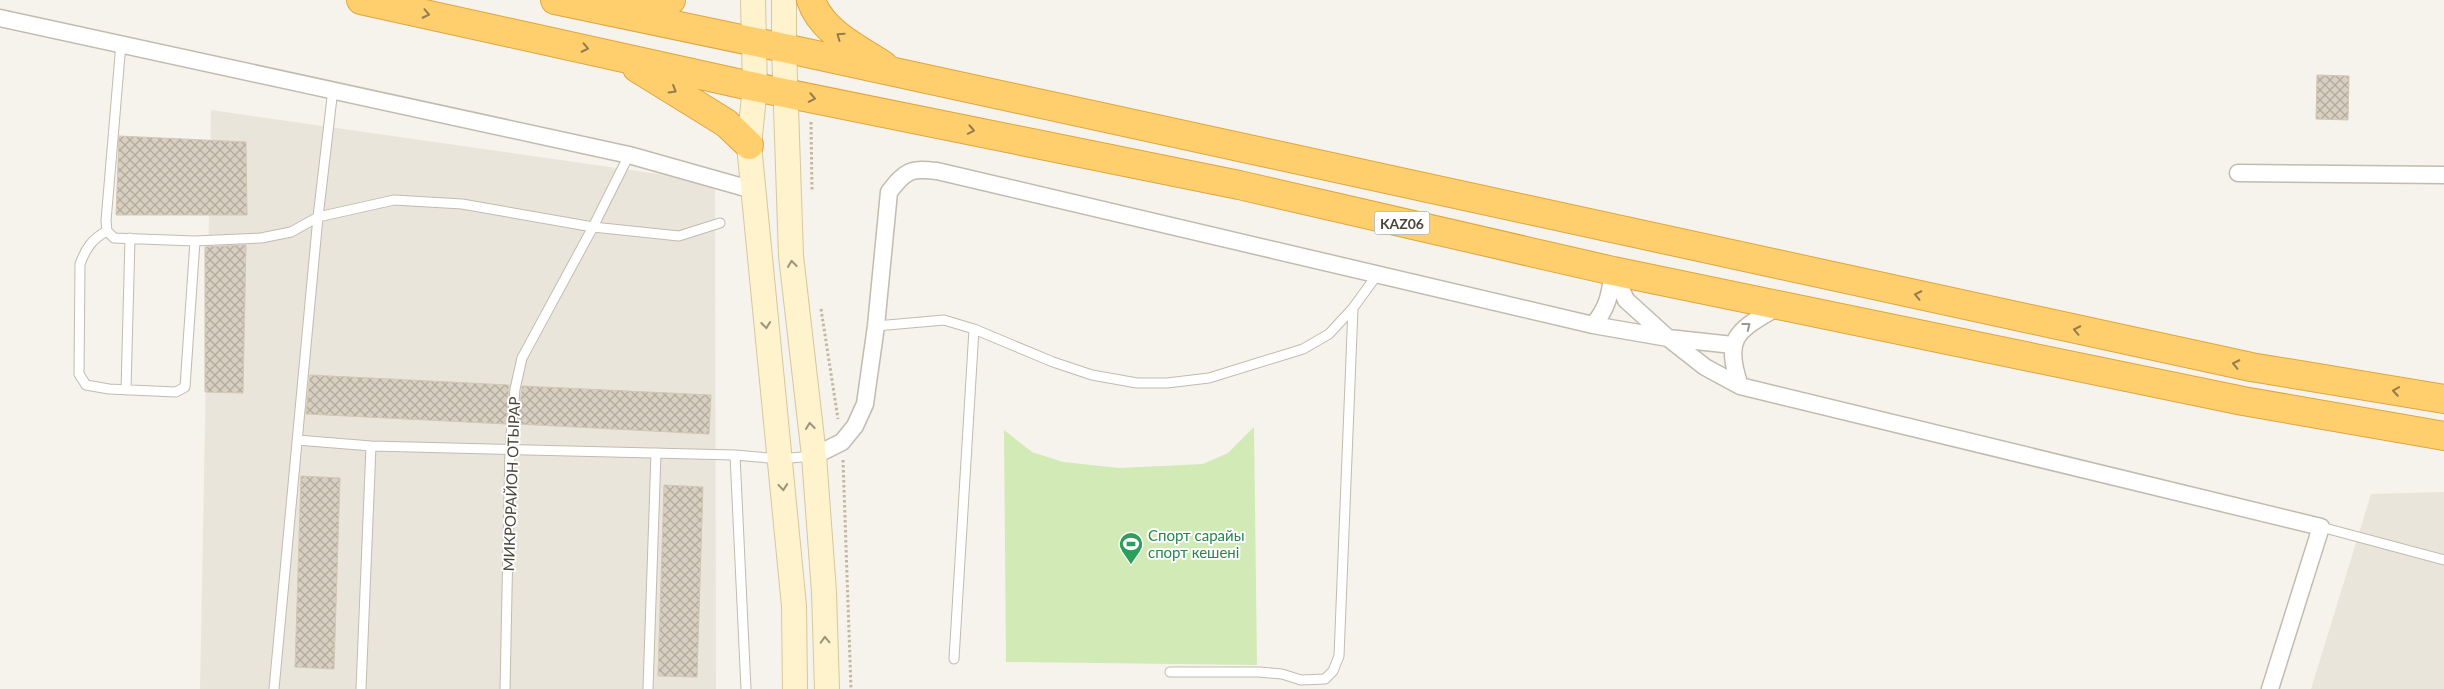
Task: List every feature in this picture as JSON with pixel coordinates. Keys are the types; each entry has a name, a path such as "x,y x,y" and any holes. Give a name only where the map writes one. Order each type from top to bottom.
{"highway":[{"name":"KАZ06","path":"361,0 755,87 1239,185 1613,271 2243,401 2444,436"},
{"name":"KАZ06","path":"555,0 784,48 894,74 2251,367 2444,399"},
{"path":"618,14 671,0"},
{"path":"811,0 815,13 827,27 894,74"},
{"path":"616,55 726,123 749,145"},
{"path":"1239,185 1247,150"}],"street":[{"path":"753,0 755,87 749,145 794,606 795,689"},
{"path":"784,0 784,48 798,96 790,256 814,456 824,592 827,689"},
{"path":"0,18 629,155 752,190"},
{"path":"814,456 842,442 855,426 865,404 876,326 889,192 900,176 917,169 938,172 1593,325 1668,338 1733,345"},
{"path":"2238,173 2444,175"},
{"path":"1593,325 1603,313 1610,300 1613,271"},
{"path":"1613,271 1626,300 1668,338 1705,367 1740,386 2321,527 2270,689"},
{"path":"1740,386 1732,363 1733,345 1743,328 1781,305"}],"lane":[{"path":"121,43 106,221 107,231 114,238 195,241 261,238 291,232 318,217 394,200 462,204 593,227 679,236 720,223"},
{"path":"274,689 318,217 333,89"},
{"name":"МИКРОРАЙОН ОТЫРАР","path":"505,689 510,448 515,389 522,358 593,227 629,155"},
{"path":"107,231 94,238 84,251 80,264 79,374 86,385 126,390 176,392 185,387 195,241"},
{"path":"126,390 130,238"},
{"path":"876,326 944,320 974,329 1053,362 1092,375 1138,383 1167,383 1209,378 1303,349 1329,334 1353,308 1377,275"},
{"path":"1170,672 1259,672 1282,674 1302,680 1324,679 1332,671 1339,656 1353,308"},
{"path":"954,659 974,329"},
{"path":"297,440 371,446 735,455 780,459 814,456"},
{"path":"360,689 371,446"},
{"path":"648,689 656,453"},
{"path":"735,455 746,689"},
{"path":"2321,527 2444,560"}],"path":[{"path":"798,96 812,197"},
{"path":"820,305 842,442 851,689"}],"shaded area":[{"path":"211,110 715,182 716,689 200,689"},
{"path":"2444,492 2444,689 2311,689 2371,494"}],"green space":[{"name":"Спорт сарайы спорт кешені","path":"1254,427 1257,665 1006,662 1004,430 1032,452 1063,462 1119,468 1203,464 1228,453"}],"building":[{"path":"2317,75 2349,76 2348,120 2316,119"},
{"path":"119,136 246,142 247,215 116,215"},
{"path":"246,245 243,393 205,392 205,247"},
{"path":"310,375 509,385 506,424 306,414"},
{"path":"522,386 711,395 709,434 518,424"},
{"path":"301,476 340,478 334,669 295,667"},
{"path":"664,485 703,487 697,677 658,676"}],"place":[{"name":"Спорт сарайы спорт кешені","path":"1131,565"}]}
